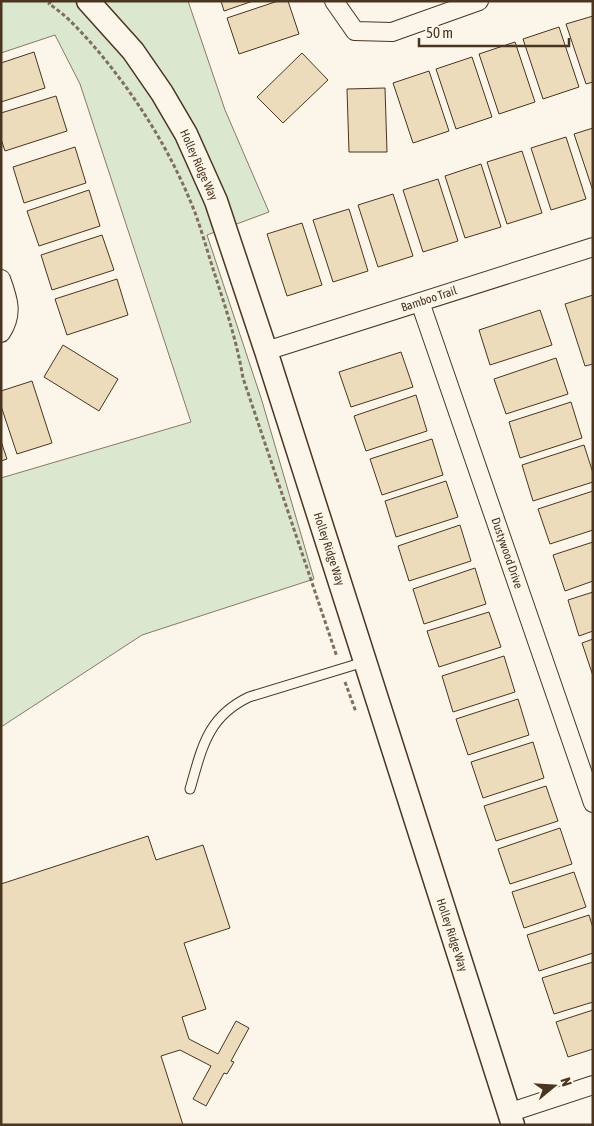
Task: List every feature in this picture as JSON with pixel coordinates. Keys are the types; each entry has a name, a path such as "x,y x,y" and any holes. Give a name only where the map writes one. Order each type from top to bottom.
{"street":[{"name":"Holley Ridge Way","path":"88,1 133,51 162,93 186,134 224,222 511,1119"},
{"path":"334,1 355,31 392,32 479,1"},
{"name":"Bamboo Trail","path":"266,351 593,247"},
{"path":"1,278 10,304 10,312 1,333"},
{"name":"Dustywood Drive","path":"420,302 593,803"},
{"path":"511,1119 593,1085"}],"lane":[{"path":"190,788 202,746 220,716 235,704 249,697 365,662"}],"path":[{"path":"51,1 49,4 58,10 86,37 128,88 150,121 194,210 238,348 244,378 356,712"}],"green space":[{"path":"1,1 188,1 225,110 269,212 207,235 262,401 314,579 142,635 1,727 1,478 191,422 80,84 55,35 1,53"}],"building":[{"path":"221,1 253,1 224,11"},
{"path":"278,1 288,1 299,34 239,54 227,18"},
{"path":"593,16 593,82 586,84 566,24"},
{"path":"559,27 579,87 543,99 523,39"},
{"path":"515,42 535,102 499,114 479,54"},
{"path":"34,52 45,88 1,102 1,63"},
{"path":"302,53 328,80 283,123 257,97"},
{"path":"472,57 492,117 456,129 436,69"},
{"path":"429,71 449,131 413,143 393,83"},
{"path":"385,88 387,152 349,152 347,89"},
{"path":"56,96 67,131 5,151 1,139 1,113"},
{"path":"593,128 593,191 574,134"},
{"path":"566,137 586,199 551,210 531,148"},
{"path":"75,147 86,183 24,203 13,167"},
{"path":"522,151 542,213 507,224 487,162"},
{"path":"481,164 501,227 465,238 445,176"},
{"path":"438,179 458,241 423,252 403,190"},
{"path":"89,190 100,226 39,246 27,211"},
{"path":"393,194 413,256 378,267 358,205"},
{"path":"349,209 368,271 333,282 313,220"},
{"path":"302,223 322,285 287,296 267,234"},
{"path":"102,235 114,270 52,290 41,255"},
{"path":"117,279 128,315 67,335 55,299"},
{"path":"593,295 593,364 585,366 565,304"},
{"path":"540,310 552,345 490,365 479,330"},
{"path":"63,345 118,379 99,411 44,377"},
{"path":"401,352 413,387 351,407 339,372"},
{"path":"556,358 568,394 506,414 494,379"},
{"path":"32,381 52,443 17,454 1,406 1,391"},
{"path":"416,395 427,431 366,451 354,416"},
{"path":"571,402 582,438 520,458 509,422"},
{"path":"432,439 443,475 382,495 370,459"},
{"path":"1,441 7,459 1,461"},
{"path":"584,445 593,473 593,482 533,501 522,465"},
{"path":"446,481 458,517 396,537 385,501"},
{"path":"593,491 593,530 550,544 538,509"},
{"path":"460,525 471,561 409,581 398,546"},
{"path":"593,542 593,581 565,591 553,555"},
{"path":"475,568 486,604 424,624 413,589"},
{"path":"593,592 593,631 579,636 568,600"},
{"path":"489,612 501,647 439,667 427,631"},
{"path":"593,639 593,676 582,643"},
{"path":"504,656 515,692 453,712 442,676"},
{"path":"518,699 529,735 468,755 456,719"},
{"path":"533,742 544,778 483,798 471,762"},
{"path":"546,786 558,821 496,841 484,806"},
{"path":"560,828 572,864 510,884 498,849"},
{"path":"148,836 156,860 203,845 230,928 184,943 206,1009 182,1017 189,1039 218,1054 236,1021 249,1028 231,1061 234,1062 227,1074 224,1073 206,1106 193,1099 211,1066 180,1050 161,1056 183,1125 1,1125 1,884"},
{"path":"574,872 586,907 524,928 512,892"},
{"path":"589,915 593,928 593,953 539,971 527,935"},
{"path":"593,962 593,1002 554,1014 542,978"},
{"path":"593,1010 593,1049 568,1057 556,1022"}]}
